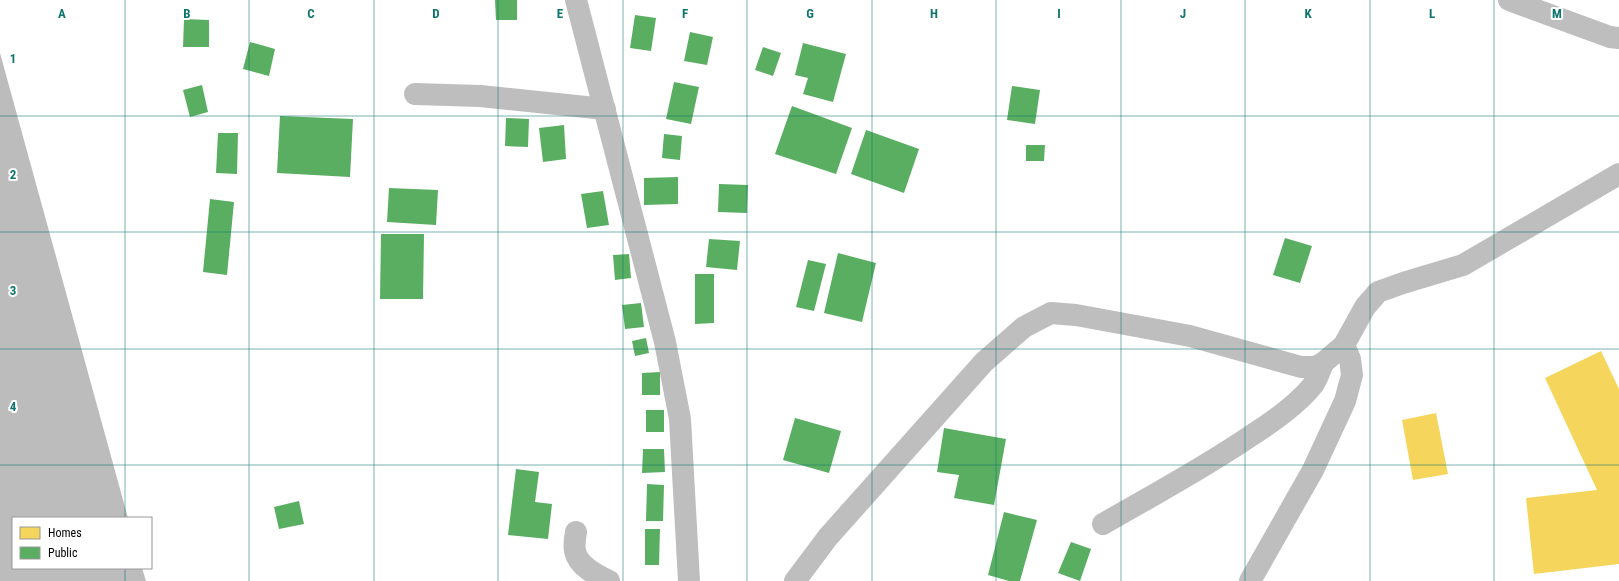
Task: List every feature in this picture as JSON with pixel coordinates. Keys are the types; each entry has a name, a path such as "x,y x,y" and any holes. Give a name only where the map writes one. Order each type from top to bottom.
{"street":[{"path":"576,0 665,342 680,419 689,581"},
{"path":"1509,0 1610,37 1619,38"},
{"path":"415,94 480,96 605,109"},
{"path":"796,581 828,537 984,362 1024,327 1051,313 1076,315 1190,336 1301,367 1314,367 1323,363 1344,345 1365,307 1378,292 1403,283 1463,266 1619,174"},
{"path":"1250,581 1313,470 1345,401 1352,375 1350,359 1344,345"},
{"path":"1103,524 1216,460 1262,429 1294,405 1313,385 1318,378 1323,363"},
{"path":"576,532 574,550 579,561 598,576 609,581"}],"shaded area":[{"path":"0,53 128,517 12,517 12,569 142,569 146,581 0,581"}],"building: Homes":[{"path":"1601,351 1619,389 1619,564 1534,574 1526,498 1597,490 1545,378"},
{"path":"1436,413 1448,474 1413,480 1402,420"}],"building: Public":[{"path":"495,0 517,0 517,20 496,20"},
{"path":"635,15 656,18 651,51 630,48"},
{"path":"184,19 209,20 209,47 183,47"},
{"path":"690,32 713,37 707,65 684,61"},
{"path":"250,42 275,49 269,76 243,69"},
{"path":"803,43 846,54 833,102 803,94 808,78 795,75"},
{"path":"763,47 781,53 773,76 755,70"},
{"path":"674,82 699,87 691,124 666,119"},
{"path":"202,85 208,112 190,117 183,90"},
{"path":"1012,86 1040,90 1035,124 1007,120"},
{"path":"792,106 852,128 836,174 775,154"},
{"path":"280,116 353,119 350,177 277,173"},
{"path":"506,118 529,119 528,147 505,146"},
{"path":"564,125 566,159 543,162 539,128"},
{"path":"866,130 919,149 904,193 851,174"},
{"path":"218,133 238,133 237,174 216,173"},
{"path":"664,134 682,136 680,160 662,158"},
{"path":"1026,145 1045,145 1044,161 1026,161"},
{"path":"678,177 678,204 644,205 644,178"},
{"path":"719,184 748,185 747,213 718,212"},
{"path":"389,188 438,190 436,225 387,222"},
{"path":"603,191 609,225 587,228 581,194"},
{"path":"210,199 234,202 227,275 203,272"},
{"path":"381,234 424,234 423,299 380,299"},
{"path":"1285,238 1312,246 1300,283 1273,275"},
{"path":"709,239 740,241 737,270 706,267"},
{"path":"838,253 876,263 862,322 824,313"},
{"path":"629,254 631,278 615,280 613,255"},
{"path":"808,260 826,264 814,311 796,307"},
{"path":"695,274 714,274 714,323 695,324"},
{"path":"641,303 644,327 625,329 622,305"},
{"path":"646,338 649,353 635,356 632,341"},
{"path":"660,372 660,395 642,395 642,373"},
{"path":"646,410 664,410 664,432 646,432"},
{"path":"795,418 841,431 829,473 783,460"},
{"path":"944,428 1006,439 994,505 954,498 959,475 937,472"},
{"path":"643,449 664,449 665,472 642,473"},
{"path":"516,469 539,472 535,502 552,504 548,539 508,535"},
{"path":"647,484 664,485 663,521 646,521"},
{"path":"299,501 304,524 279,529 274,507"},
{"path":"1004,512 1037,520 1020,581 1009,581 988,575"},
{"path":"645,529 660,529 659,565 645,565"},
{"path":"1071,542 1091,549 1080,581 1058,573"}]}
